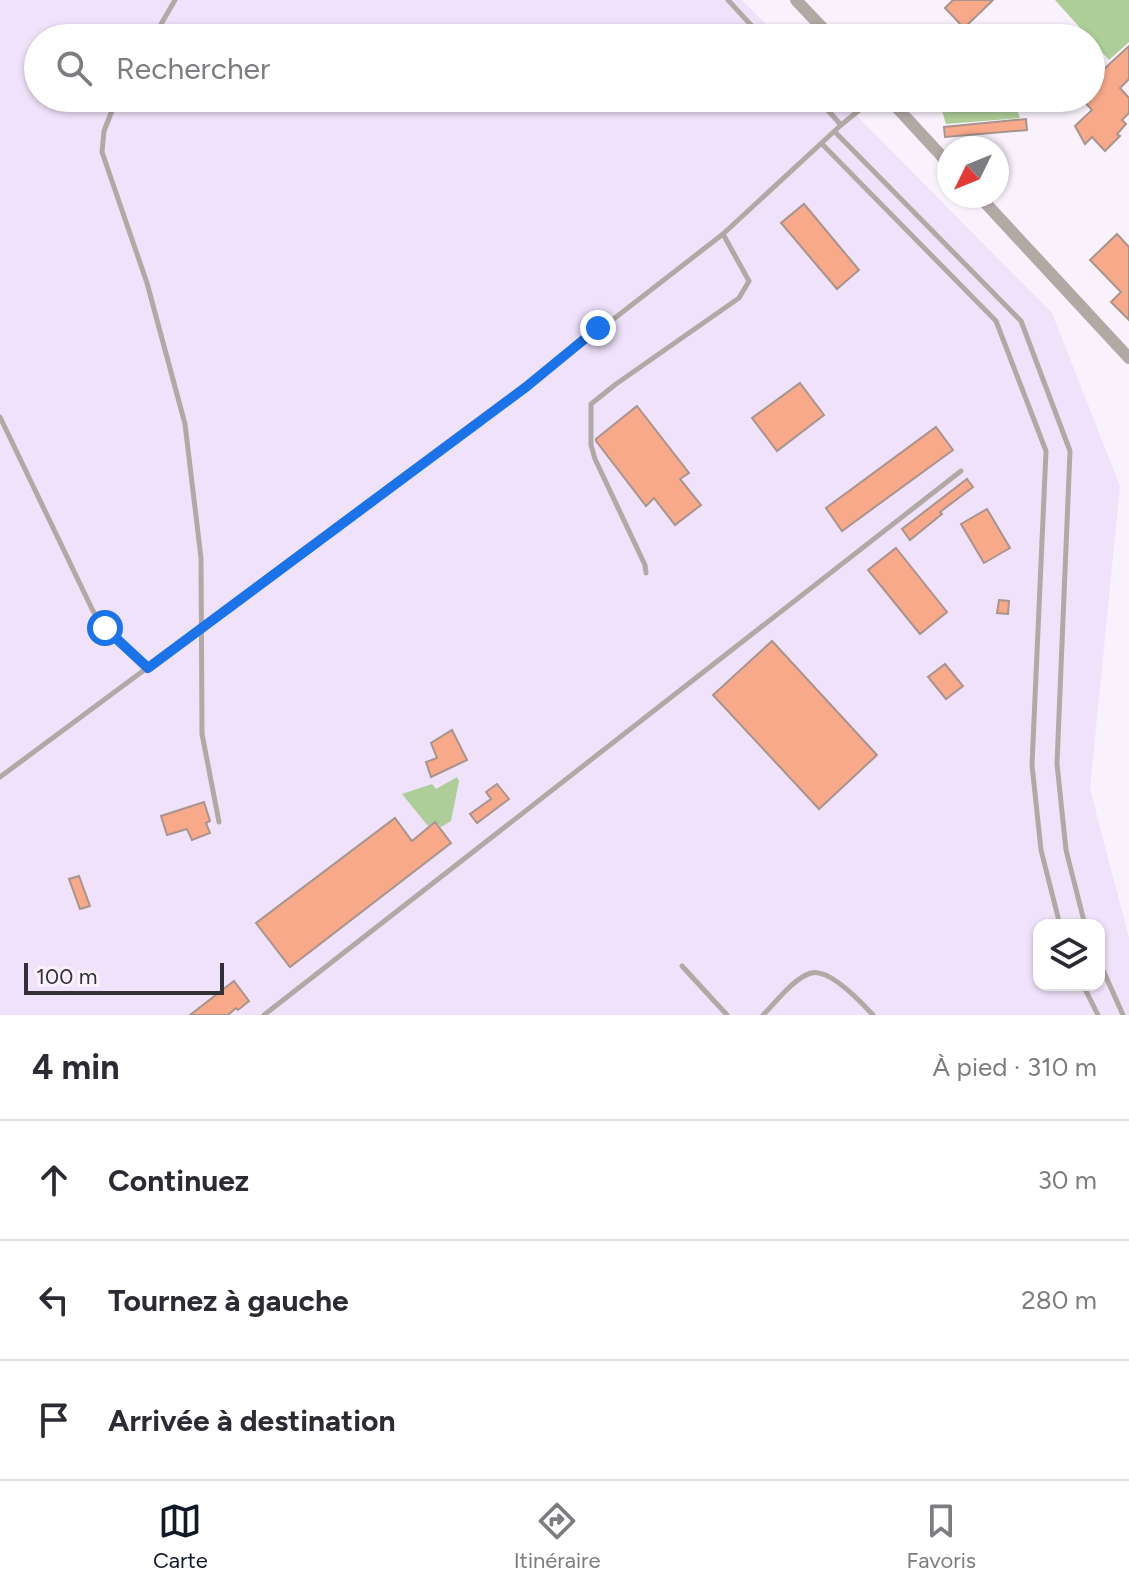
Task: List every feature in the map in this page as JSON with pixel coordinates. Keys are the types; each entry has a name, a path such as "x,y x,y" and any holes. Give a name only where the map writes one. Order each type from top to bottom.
{"street":[{"path":"796,0 819,24"},
{"path":"901,112 937,151"},
{"path":"990,208 1129,358"}],"lane":[{"path":"161,24 175,0"},
{"path":"728,0 750,24"},
{"path":"111,112 104,131 102,152 147,283 185,424 201,558 202,734 219,822"},
{"path":"829,112 841,125"},
{"path":"0,777 526,387 723,234 857,112"},
{"path":"835,132 1021,321 1070,451 1057,764 1066,850 1083,919"},
{"path":"822,144 996,321 1046,451 1032,765 1041,850 1058,919"},
{"path":"646,573 595,459 591,445 591,404 739,298 749,281 723,234"},
{"path":"0,417 93,611 105,628 148,668"},
{"path":"267,1014 961,471"},
{"path":"682,966 727,1015"},
{"path":"763,1015 799,981 817,972 825,974 859,1000 873,1015"},
{"path":"1105,974 1123,1015"},
{"path":"1086,991 1098,1015"}],"shaded area":[{"path":"0,0 742,0 766,24 24,24 24,112 853,112 937,197 937,208 948,208 1052,313 1120,486 1090,789 1129,938 1129,1015 0,1015"}],"green space":[{"path":"1055,0 1129,0 1129,42 1109,60 1105,56 1105,24 1077,24"},
{"path":"942,112 1018,112 1020,118 946,124"},
{"path":"457,777 459,781 451,821 441,827 435,821 428,826 402,794 432,784 436,789"}],"building":[{"path":"953,0 993,0 968,24 960,24 945,8"},
{"path":"1129,46 1129,79 1120,88 1129,98 1129,113 1122,120 1126,124 1117,134 1120,136 1105,151 1092,137 1085,144 1075,126 1090,112 1105,112 1105,68"},
{"path":"1026,119 1027,130 945,136 944,127"},
{"path":"804,204 859,270 837,289 781,223"},
{"path":"1117,234 1129,247 1129,320 1111,302 1121,292 1090,260"},
{"path":"800,383 824,415 777,451 752,418"},
{"path":"637,406 689,473 680,479 701,505 675,525 654,498 646,506 596,441"},
{"path":"936,427 953,450 842,531 826,508"},
{"path":"967,479 973,487 910,540 902,529"},
{"path":"987,509 1010,548 984,563 961,524"},
{"path":"896,548 947,612 920,634 868,570"},
{"path":"999,600 1009,601 1008,614 997,613"},
{"path":"772,641 877,755 819,809 713,695"},
{"path":"945,664 963,686 946,699 928,677"},
{"path":"452,730 467,760 431,777 426,762 437,758 431,743"},
{"path":"497,784 509,799 477,823 470,814 491,799 486,792"},
{"path":"204,802 210,833 192,840 187,829 167,835 161,816"},
{"path":"395,818 412,841 435,822 451,843 290,967 256,923"},
{"path":"79,876 90,906 80,909 69,879"},
{"path":"234,981 249,1001 238,1010 236,1008 228,1015 190,1015"}],"route":[{"path":"105,628 148,668 526,387 598,328"}]}
